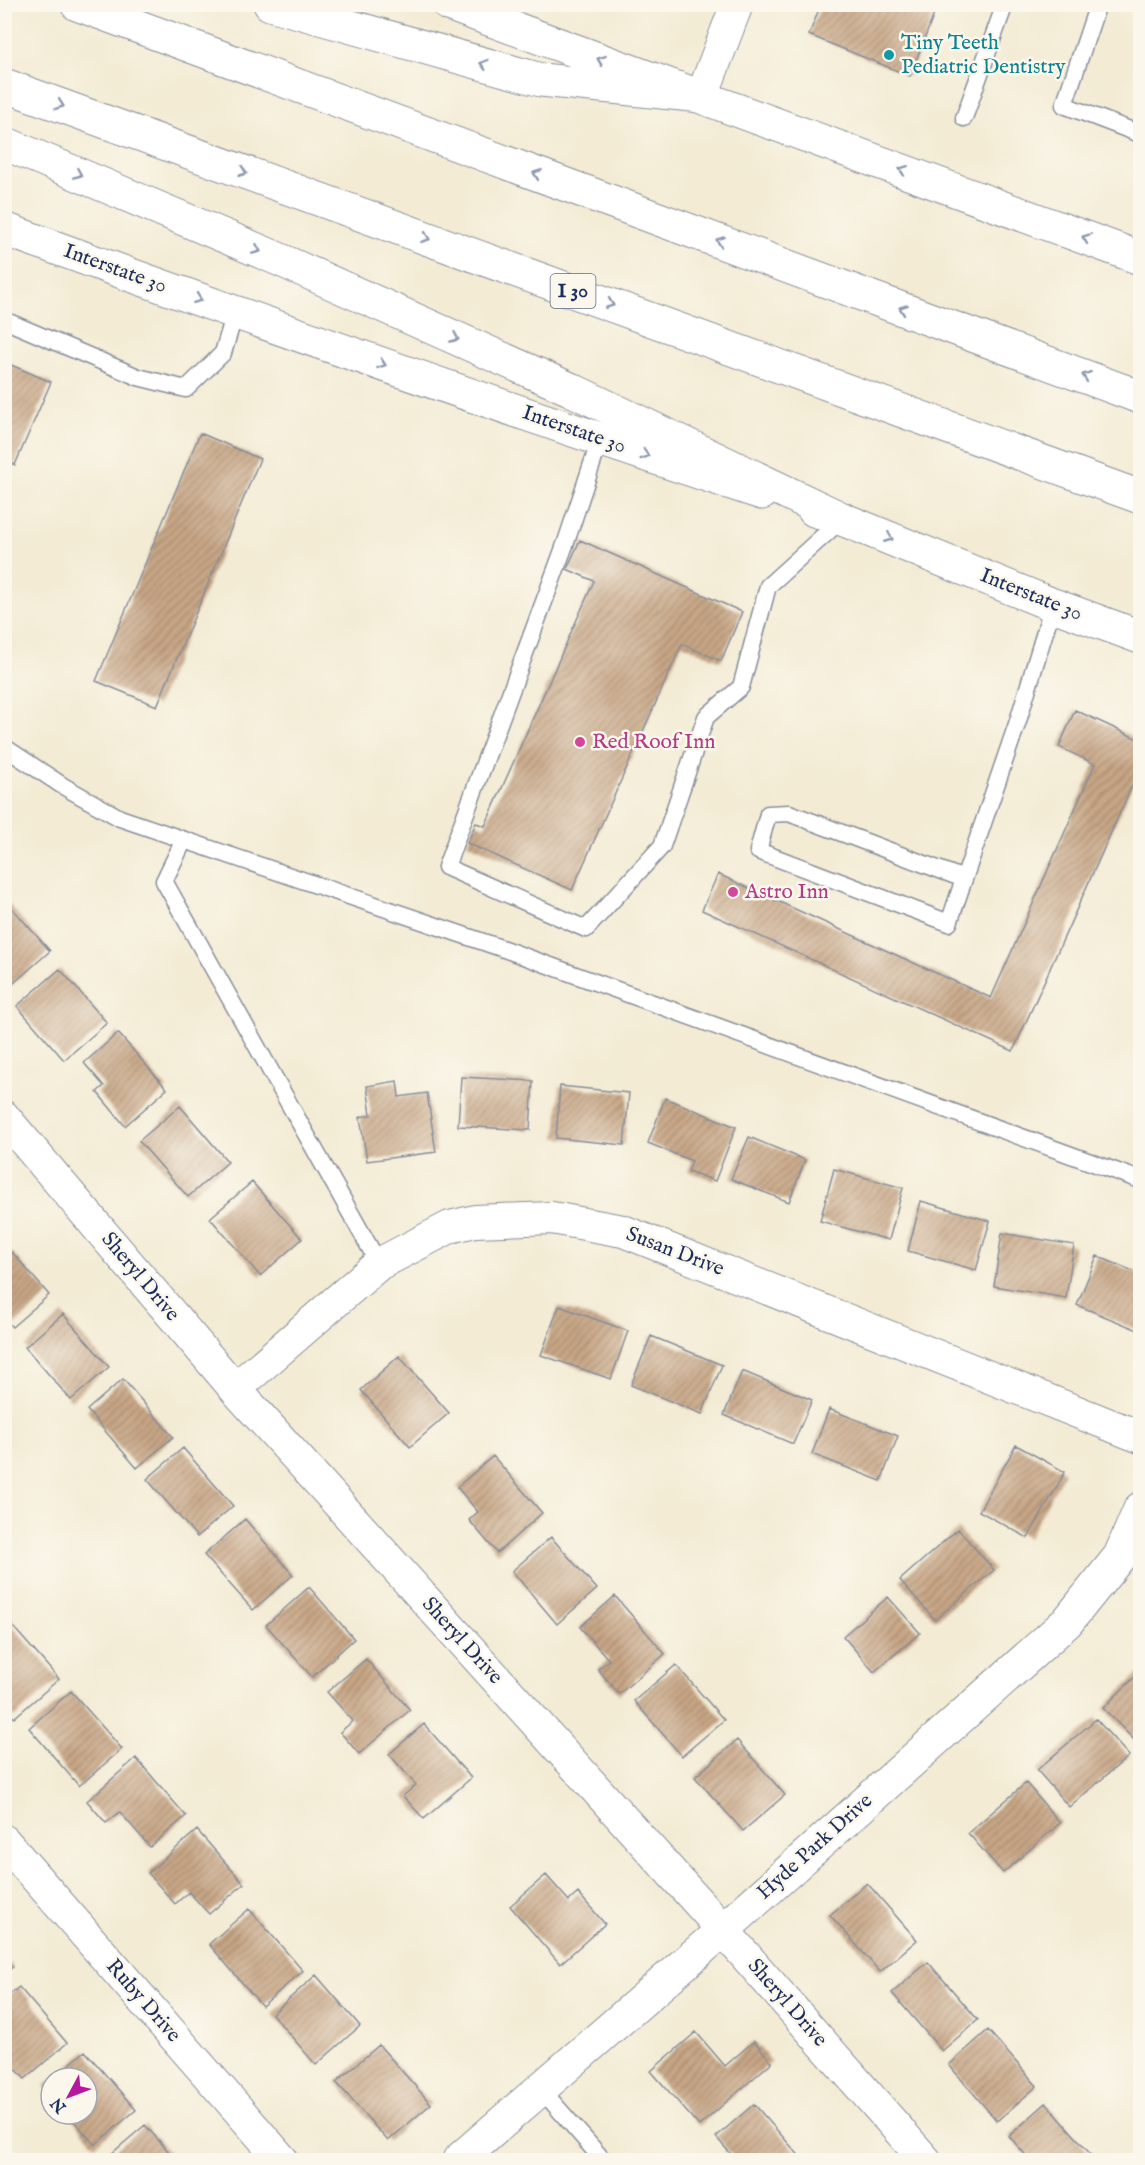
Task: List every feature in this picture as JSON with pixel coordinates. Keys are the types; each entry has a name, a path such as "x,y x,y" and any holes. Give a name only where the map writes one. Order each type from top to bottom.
{"main road":[{"path":"77,4 1140,397"},
{"path":"270,4 541,80 702,96"},
{"path":"448,4 1140,258"},
{"name":"I 30","path":"4,85 1140,497"},
{"path":"4,143 276,258 570,389 842,519"},
{"name":"Interstate 30","path":"4,229 235,313 600,440 842,519 1053,605 1140,637"},
{"name":"Hyde Park Drive","path":"459,2160 723,1930 1067,1622 1120,1556 1140,1509"}],"street":[{"path":"702,96 737,4"},
{"name":"Sheryl Drive","path":"4,1117 235,1389 723,1930 924,2160"},
{"name":"Susan Drive","path":"235,1389 379,1264 450,1227 475,1221 552,1218 623,1231 1140,1437"},
{"name":"Ruby Drive","path":"4,1841 282,2160"}],"lane":[{"path":"964,118 1005,4"},
{"path":"1098,4 1064,105 1140,134"},
{"path":"4,320 138,377 186,389 223,353 235,313"},
{"path":"600,440 566,542 446,867 586,929 662,846 706,717 741,687 768,586 842,519"},
{"path":"964,879 789,813 768,814 758,851 949,923 1018,721 1053,605"},
{"path":"4,747 63,786 120,818 504,950 1140,1180"},
{"path":"184,840 164,881 379,1264"},
{"path":"541,2089 603,2160"}],"building":[{"name":"Tiny Teeth Pediatric Dentistry","path":"821,4 938,4 910,76 809,35"},
{"path":"4,362 51,382 15,465 4,460"},
{"path":"200,433 260,459 157,706 96,681"},
{"name":"Red Roof Inn","path":"580,540 742,612 721,661 682,644 572,890 467,843 476,823 485,826 594,581 567,569"},
{"name":"Astro Inn","path":"1075,710 1140,740 1140,768 1013,1051 702,910 718,874 991,998 1095,764 1059,747"},
{"path":"4,899 50,951 7,989 4,986"},
{"path":"60,969 107,1023 64,1060 17,1006"},
{"path":"118,1033 167,1089 125,1126 97,1092 104,1086 84,1063"},
{"path":"461,1077 533,1081 530,1130 458,1126"},
{"path":"397,1081 399,1097 427,1093 436,1152 367,1161 360,1117 371,1115 367,1086"},
{"path":"560,1086 629,1093 624,1145 556,1138"},
{"path":"665,1098 736,1127 715,1181 688,1171 692,1161 648,1143"},
{"path":"180,1106 228,1162 188,1197 139,1141"},
{"path":"749,1137 805,1160 789,1202 731,1179"},
{"path":"834,1169 903,1188 889,1240 820,1221"},
{"path":"252,1182 302,1239 260,1276 210,1218"},
{"path":"921,1201 990,1221 976,1270 908,1251"},
{"path":"1002,1233 1074,1245 1066,1298 994,1286"},
{"path":"12,1252 49,1295 12,1327 4,1319 4,1259"},
{"path":"1097,1256 1140,1274 1140,1331 1077,1305"},
{"path":"559,1306 628,1331 611,1379 541,1355"},
{"path":"63,1314 109,1367 71,1400 25,1347"},
{"path":"651,1336 722,1365 702,1414 631,1385"},
{"path":"399,1356 449,1413 410,1447 361,1390"},
{"path":"742,1371 812,1400 793,1444 724,1415"},
{"path":"123,1379 173,1437 137,1468 87,1410"},
{"path":"829,1409 898,1436 881,1481 812,1454"},
{"path":"1016,1445 1065,1472 1028,1538 979,1511"},
{"path":"183,1448 233,1506 197,1537 147,1479"},
{"path":"493,1456 542,1513 497,1553 469,1520 478,1512 457,1487"},
{"path":"245,1519 293,1575 253,1610 204,1555"},
{"path":"958,1529 994,1570 935,1620 900,1580"},
{"path":"551,1537 597,1589 557,1624 512,1571"},
{"path":"309,1587 354,1639 312,1677 266,1625"},
{"path":"615,1596 665,1654 619,1694 598,1669 609,1660 580,1627"},
{"path":"888,1597 920,1633 874,1672 843,1636"},
{"path":"8,1621 59,1679 14,1718 4,1706 4,1625"},
{"path":"366,1659 410,1710 359,1754 340,1732 353,1721 327,1692"},
{"path":"676,1665 724,1720 682,1756 634,1701"},
{"path":"1140,1672 1140,1742 1138,1744 1103,1708"},
{"path":"71,1691 122,1749 79,1786 29,1728"},
{"path":"1096,1719 1129,1756 1069,1807 1037,1770"},
{"path":"424,1724 471,1778 424,1819 403,1796 416,1785 389,1754"},
{"path":"737,1740 785,1795 743,1831 695,1777"},
{"path":"136,1758 186,1816 150,1847 120,1812 106,1823 87,1801"},
{"path":"1026,1783 1060,1823 1003,1873 968,1833"},
{"path":"197,1830 244,1884 209,1914 189,1892 175,1904 148,1873"},
{"path":"546,1875 569,1901 578,1893 605,1924 560,1964 510,1906"},
{"path":"867,1883 917,1940 880,1972 830,1915"},
{"path":"249,1909 303,1971 262,2006 209,1944"},
{"path":"4,1957 13,1967 4,1974"},
{"path":"928,1962 978,2020 942,2051 892,1993"},
{"path":"316,1975 360,2026 316,2065 272,2014"},
{"path":"19,1987 67,2043 25,2079 4,2056 4,1999"},
{"path":"988,2030 1037,2086 997,2121 949,2065"},
{"path":"696,2032 725,2066 754,2041 772,2062 699,2126 651,2071"},
{"path":"379,2045 431,2104 388,2141 336,2082"},
{"path":"85,2051 98,2066 68,2066"},
{"path":"99,2067 136,2110 95,2145 78,2126 99,2126"},
{"path":"1046,2103 1093,2157 1090,2160 1030,2160 1009,2136"},
{"path":"754,2104 803,2160 736,2160 716,2137"},
{"path":"145,2125 176,2160 104,2160"}],"place":[{"name":"Tiny Teeth Pediatric Dentistry","path":"889,55"},
{"name":"Red Roof Inn","path":"580,742"},
{"name":"Astro Inn","path":"733,892"}]}
